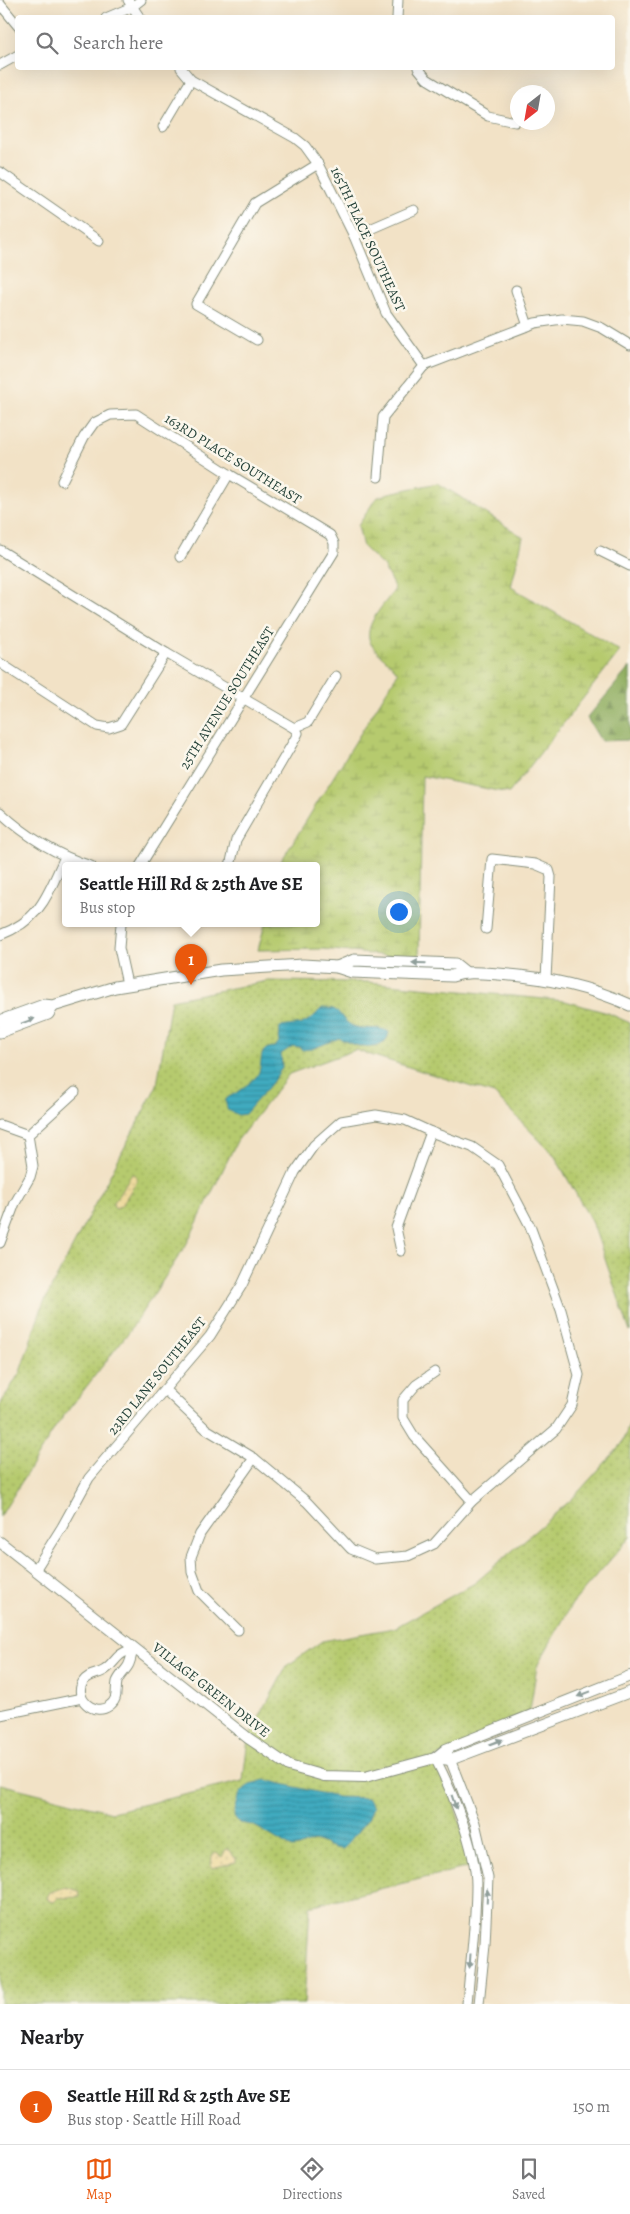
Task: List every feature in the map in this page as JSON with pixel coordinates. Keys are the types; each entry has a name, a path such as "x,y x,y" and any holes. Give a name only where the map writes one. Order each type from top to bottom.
{"main road":[{"path":"0,1021 44,1005 53,1006 126,984 221,970 303,965 337,967 352,972 452,976 465,972 546,979 588,989 630,1005"},
{"path":"0,1032 48,1014 53,1006"}],"street":[{"path":"111,15 141,0"},
{"path":"397,15 398,0"},
{"path":"0,4 15,22"},
{"path":"130,4 138,15"},
{"path":"0,65 15,57"},
{"path":"163,127 191,80 183,70"},
{"path":"420,70 427,79 488,116 510,121"},
{"name":"165TH PLACE SOUTHEAST","path":"191,80 295,138 305,146 318,164 354,236 386,313 424,366"},
{"path":"256,340 196,304 255,203 318,164"},
{"path":"0,172 98,241"},
{"path":"354,236 414,210"},
{"path":"516,290 528,326"},
{"path":"378,477 384,417 424,366 528,326 562,319 583,321 602,328 630,345"},
{"name":"163RD PLACE SOUTHEAST","path":"62,481 84,437 94,423 110,415 136,414 228,474 330,536 334,543"},
{"path":"180,557 228,474"},
{"name":"25TH AVENUE SOUTHEAST","path":"142,862 334,552 334,543"},
{"path":"0,550 166,653 296,730"},
{"path":"600,551 630,566"},
{"path":"0,663 97,726 109,728 121,724 166,653"},
{"path":"231,862 236,840 296,730 308,722 336,676"},
{"path":"0,812 20,830 64,857 79,862"},
{"path":"0,935 28,921 41,908 64,857"},
{"path":"486,929 492,859 535,864 549,870 551,877 546,979"},
{"path":"121,927 119,948 126,984"},
{"path":"28,1135 75,1092"},
{"name":"23RD LANE SOUTHEAST","path":"35,1570 62,1528 89,1478 210,1336 242,1285 295,1172 314,1145 340,1121 376,1115 405,1120 431,1132"},
{"path":"0,1125 28,1135"},
{"path":"165,1390 206,1429 254,1458 307,1502 351,1549 375,1559 408,1556 434,1544 472,1501 556,1428 572,1405 579,1375 561,1310 530,1226 498,1165 472,1147 431,1132 396,1228 401,1251"},
{"path":"0,1243 15,1203 30,1177 33,1166 28,1135"},
{"path":"436,1372 416,1385 403,1400 403,1418 414,1436 472,1501"},
{"path":"238,1630 198,1591 192,1572 191,1557 200,1534 254,1458"},
{"name":"VILLAGE GREEN DRIVE","path":"0,1542 248,1738 289,1766 324,1776 365,1777 435,1758 450,1760 630,1692"},
{"path":"133,1648 129,1664 118,1679 116,1697 112,1704 97,1710 90,1707 82,1698 81,1687 87,1677 105,1671 119,1656 133,1648"},
{"name":"VILLAGE GREEN DRIVE","path":"435,1758 446,1749 630,1676"},
{"path":"0,1715 82,1698"},
{"path":"446,1749 475,1823 488,1878 485,1945 479,2004"},
{"path":"435,1758 447,1781 468,1842 476,1884 467,2004"}],"green space":[{"path":"438,483 523,537 511,587 620,651 509,793 422,776 419,959 323,949 258,950 264,927 320,927 320,862 281,862 398,673 374,648 369,637 372,622 395,589 384,567 363,547 358,526 376,498 389,493"},
{"path":"630,667 630,740 601,741 587,718"},
{"path":"268,981 368,982 565,1001 608,1013 630,1023 630,1332 593,1224 554,1155 494,1094 355,1050 289,1074 237,1141 186,1245 131,1329 56,1426 0,1517 0,1405 20,1372 43,1304 157,1085 171,1000"},
{"path":"630,1422 630,1537 572,1604 537,1666 529,1716 435,1758 447,1781 473,1866 310,1906 304,2004 0,2004 0,1784 112,1812 243,1781 248,1738 287,1666 322,1641 394,1628 475,1583 572,1499 622,1444"}],"sand":[{"path":"134,1174 137,1181 121,1206 115,1208 113,1204 131,1175"},
{"path":"226,1849 236,1858 236,1862 212,1868 212,1855 216,1853 222,1857"},
{"path":"66,1887 79,1891 80,1897 58,1898 54,1902 48,1900 47,1897 50,1892"}],"water":[{"path":"322,1008 333,1009 347,1022 356,1027 380,1029 389,1032 386,1039 375,1047 352,1044 339,1038 312,1049 302,1050 300,1047 293,1046 281,1054 282,1068 245,1114 238,1115 228,1110 225,1101 256,1077 259,1072 262,1054 265,1050 275,1047 279,1042 280,1027 302,1024 312,1018"},
{"path":"266,1780 337,1797 367,1798 373,1807 368,1819 343,1849 334,1848 316,1841 292,1848 253,1825 239,1823 234,1816 242,1791 252,1784"}],"place":[{"name":"Seattle Hill Rd & 25th Ave SE","path":"191,985"}]}
